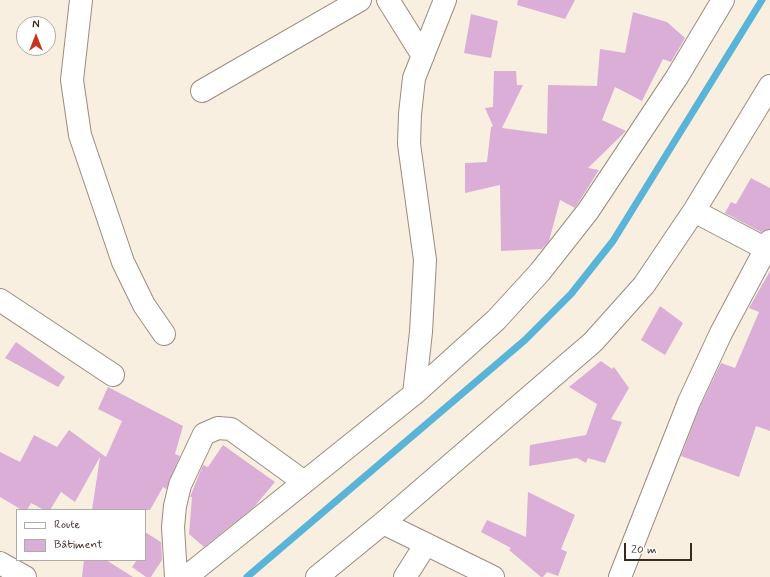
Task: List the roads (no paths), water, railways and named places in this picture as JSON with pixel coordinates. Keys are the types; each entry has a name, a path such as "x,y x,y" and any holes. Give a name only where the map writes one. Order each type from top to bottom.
{"street":[{"path":"81,0 72,80 80,135 123,262 144,305 164,334"},
{"path":"202,91 360,0"},
{"path":"388,0 423,56"},
{"path":"414,394 421,332 425,260 408,144 410,114 414,78 445,0"},
{"path":"186,577 414,394 496,320 540,272 588,211 677,77 723,0"},
{"path":"317,577 383,523 592,342 644,286 694,211 770,86"},
{"path":"620,577 689,402 768,247 694,211"},
{"path":"0,300 113,375"},
{"path":"176,577 173,527 175,506 180,485 204,434 218,428 231,428 304,482"},
{"path":"383,523 493,577"},
{"path":"405,577 426,544"},
{"path":"0,563 25,577"}],"waterway":[{"path":"247,577 525,340 571,294 613,241 762,0"}]}
